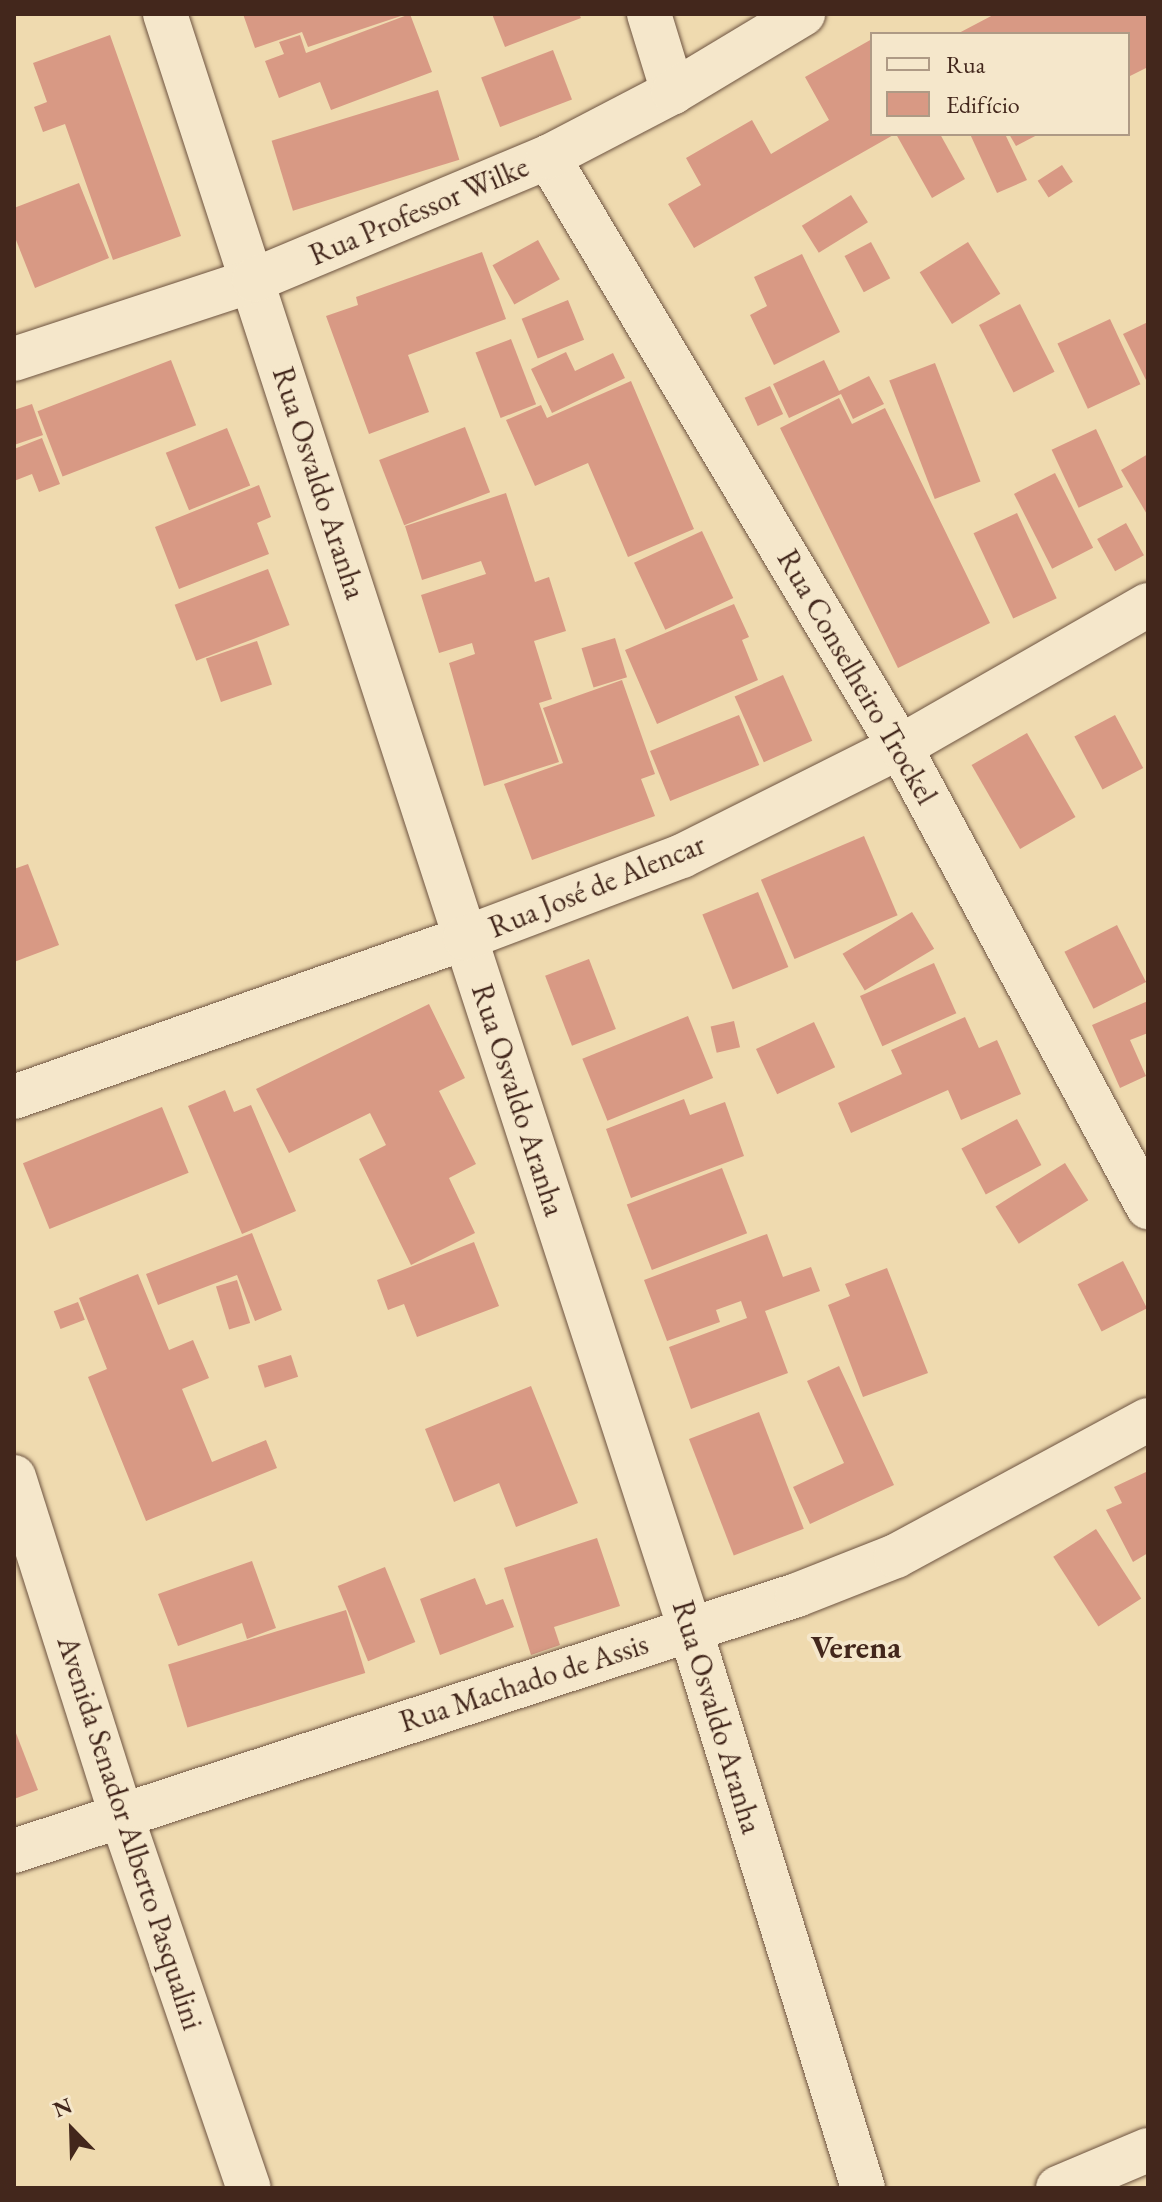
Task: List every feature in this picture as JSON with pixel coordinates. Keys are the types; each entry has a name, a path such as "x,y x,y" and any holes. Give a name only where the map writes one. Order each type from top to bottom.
{"street":[{"name":"Rua Osvaldo Aranha","path":"165,14 254,280 690,1629 863,2188"},
{"path":"649,14 673,92"},
{"name":"Rua Professor Wilke","path":"14,359 254,280 548,157 673,92 803,14"},
{"name":"Rua Conselheiro Trockel","path":"548,157 900,747 1148,1207"},
{"name":"Rua José de Alencar","path":"14,1097 465,938 682,856 900,747 1148,605"},
{"name":"Rua Machado de Assis","path":"14,1851 797,1595 896,1556 1148,1420"},
{"name":"Avenida Senador Alberto Pasqualini","path":"14,1477 121,1815 249,2188"},
{"path":"1080,2184 1148,2150"}],"building":[{"path":"243,14 404,15 308,47 302,32 255,48"},
{"path":"410,14 432,72 331,110 320,82 279,98 265,61 284,54 279,42 300,35 306,53"},
{"path":"492,14 579,14 581,18 505,47"},
{"path":"995,14 1148,14 1148,72 1146,68 1130,76 1130,32 961,32"},
{"path":"110,35 181,236 113,260 65,124 43,132 34,107 47,102 33,63"},
{"path":"870,40 870,136 891,136 694,248 668,204 701,185 686,158 752,120 771,154 829,120 805,77"},
{"path":"553,50 572,99 500,127 481,78"},
{"path":"438,90 459,160 293,211 272,141"},
{"path":"897,136 941,136 965,179 932,198"},
{"path":"971,136 1006,136 1027,180 997,193"},
{"path":"1010,136 1035,136 1016,146"},
{"path":"1062,165 1073,182 1049,198 1038,181"},
{"path":"79,183 109,258 35,288 14,235 14,208"},
{"path":"851,195 868,222 819,253 802,226"},
{"path":"538,240 560,279 514,305 493,265"},
{"path":"871,242 890,278 864,292 845,256"},
{"path":"968,242 1000,294 952,324 920,272"},
{"path":"482,252 506,319 408,355 429,412 369,434 326,316 358,305 356,297"},
{"path":"802,254 840,332 774,365 750,315 767,306 754,277"},
{"path":"568,300 584,340 538,359 522,319"},
{"path":"1020,304 1055,372 1014,393 979,325"},
{"path":"1110,319 1140,384 1088,409 1057,344"},
{"path":"1148,322 1148,384 1123,334"},
{"path":"511,339 536,404 501,418 476,353"},
{"path":"566,352 575,371 613,353 625,378 552,413 531,369"},
{"path":"171,360 196,425 63,477 37,411"},
{"path":"824,360 839,391 869,376 884,404 853,419 841,394 789,418 773,384"},
{"path":"935,363 981,482 935,499 889,381"},
{"path":"631,381 694,529 628,557 588,463 535,486 506,420 541,405 547,418"},
{"path":"770,386 783,414 758,426 745,398"},
{"path":"839,398 852,424 885,408 990,623 898,668 780,428"},
{"path":"32,404 43,435 14,445 14,410"},
{"path":"465,427 490,492 404,525 379,460"},
{"path":"227,428 250,485 189,510 166,453"},
{"path":"1096,429 1123,487 1079,508 1052,450"},
{"path":"42,438 60,484 39,492 32,474 14,481 14,449"},
{"path":"1148,454 1148,516 1121,470"},
{"path":"1055,473 1093,548 1052,569 1014,494"},
{"path":"259,485 271,517 257,523 269,554 179,589 155,527"},
{"path":"506,493 535,582 549,577 566,631 534,641 552,699 539,703 559,762 484,786 449,663 475,654 472,643 439,653 421,595 486,574 481,561 422,580 405,526"},
{"path":"1017,513 1057,598 1013,618 973,533"},
{"path":"1126,523 1144,555 1115,571 1097,539"},
{"path":"702,531 733,598 665,630 634,563"},
{"path":"268,569 290,625 196,661 175,605"},
{"path":"734,604 749,637 742,640 758,680 657,724 625,650"},
{"path":"615,638 627,677 594,687 582,648"},
{"path":"257,641 272,684 221,702 206,659"},
{"path":"783,675 812,741 764,762 735,697"},
{"path":"622,680 655,774 641,779 655,816 532,860 504,784 563,763 543,708"},
{"path":"739,715 759,765 670,801 650,751"},
{"path":"1115,715 1143,768 1103,790 1074,737"},
{"path":"1027,733 1076,817 1020,849 972,765"},
{"path":"864,836 898,915 795,959 761,880"},
{"path":"28,864 59,945 14,962 14,869"},
{"path":"758,892 788,967 733,990 702,914"},
{"path":"912,912 934,949 865,991 843,954"},
{"path":"1117,925 1146,982 1093,1009 1064,952"},
{"path":"589,959 616,1029 572,1046 545,976"},
{"path":"934,963 956,1013 882,1046 860,996"},
{"path":"1148,1001 1148,1033 1130,1040 1146,1076 1120,1088 1092,1025"},
{"path":"429,1004 465,1078 439,1091 476,1164 449,1178 475,1233 411,1265 359,1159 386,1145 370,1113 289,1153 256,1089"},
{"path":"688,1016 713,1078 607,1121 582,1059"},
{"path":"965,1017 979,1048 997,1040 1021,1094 961,1120 948,1090 851,1133 838,1103 902,1074 891,1050"},
{"path":"734,1021 740,1047 717,1053 711,1026"},
{"path":"814,1022 835,1067 777,1094 756,1049"},
{"path":"225,1090 234,1112 251,1105 296,1211 242,1234 188,1106"},
{"path":"684,1099 690,1115 725,1102 744,1156 631,1198 606,1129"},
{"path":"162,1107 189,1173 50,1229 23,1163"},
{"path":"1017,1119 1041,1165 986,1194 961,1149"},
{"path":"1065,1163 1088,1200 1019,1244 995,1206"},
{"path":"722,1168 747,1233 652,1270 627,1205"},
{"path":"252,1233 282,1310 255,1321 237,1275 158,1305 146,1274"},
{"path":"767,1234 783,1277 811,1267 820,1291 765,1311 788,1373 691,1409 669,1347 747,1318 741,1301 716,1310 720,1322 667,1341 644,1280"},
{"path":"474,1242 499,1306 417,1337 404,1304 388,1310 377,1280"},
{"path":"1123,1261 1147,1308 1102,1331 1078,1284"},
{"path":"887,1268 928,1373 863,1397 828,1305 850,1296 845,1284"},
{"path":"138,1274 169,1350 193,1340 209,1378 182,1389 212,1462 266,1440 277,1468 146,1521 88,1377 107,1369 79,1298"},
{"path":"237,1280 250,1323 229,1329 216,1286"},
{"path":"78,1302 85,1320 61,1329 54,1311"},
{"path":"291,1355 298,1377 265,1388 258,1366"},
{"path":"839,1366 894,1485 810,1524 793,1487 844,1463 807,1381"},
{"path":"531,1386 578,1503 516,1527 499,1483 454,1502 425,1429"},
{"path":"759,1412 804,1529 734,1556 689,1439"},
{"path":"1146,1472 1148,1553 1133,1562 1106,1510 1122,1503 1114,1487"},
{"path":"1096,1529 1141,1599 1098,1626 1053,1557"},
{"path":"597,1538 620,1606 554,1627 560,1645 531,1655 504,1568"},
{"path":"252,1561 276,1628 247,1639 242,1623 178,1646 158,1594"},
{"path":"385,1567 415,1642 368,1661 338,1586"},
{"path":"475,1578 486,1605 503,1599 514,1627 440,1655 420,1599"},
{"path":"346,1610 365,1673 187,1727 168,1664"},
{"path":"14,1728 38,1790 14,1799"}],"district":[{"name":"Verena","path":"856,1647"}]}
